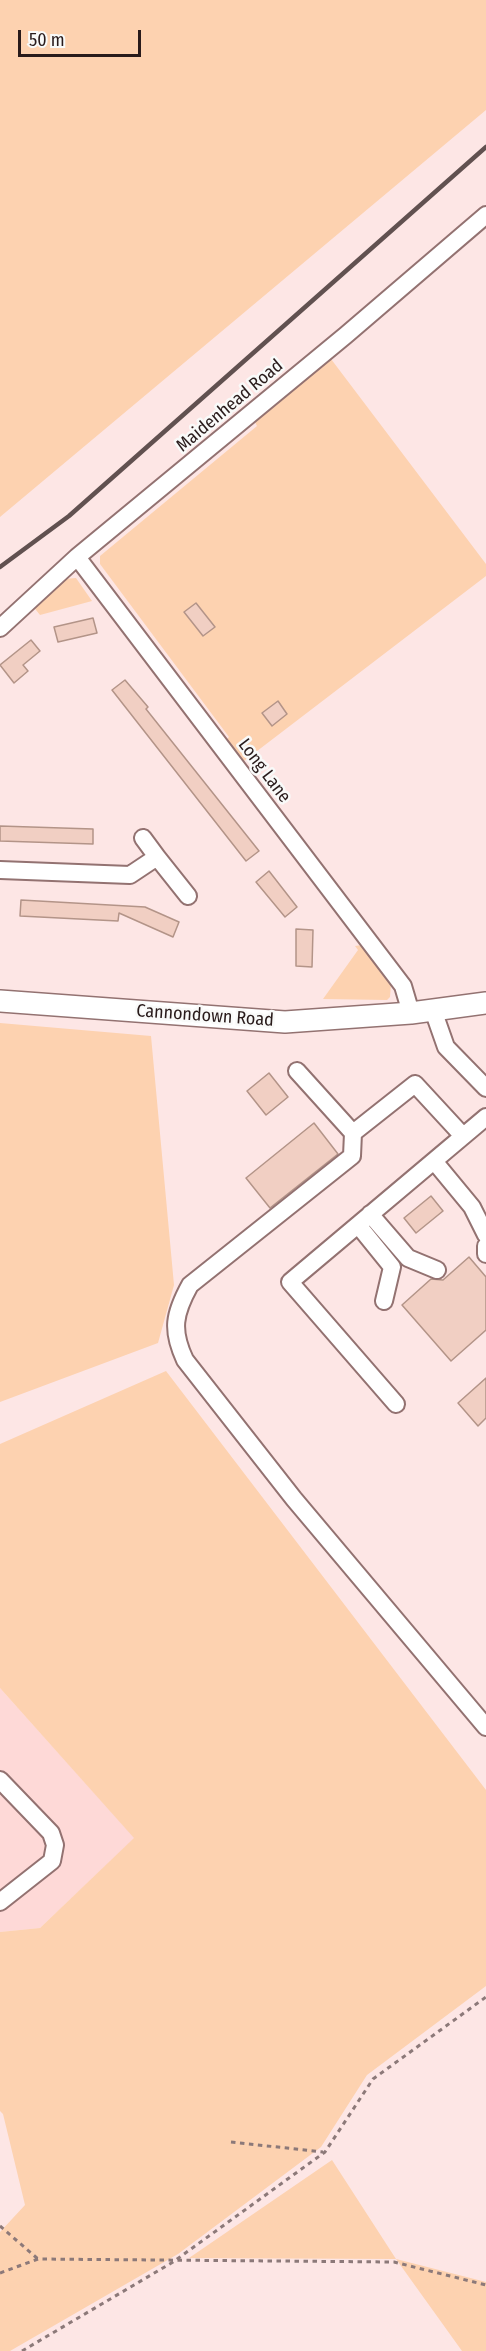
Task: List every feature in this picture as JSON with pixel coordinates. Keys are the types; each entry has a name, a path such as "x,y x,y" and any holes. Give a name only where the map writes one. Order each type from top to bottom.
{"main road":[{"name":"Cannondown Road","path":"0,1001 285,1022 433,1011 486,1003"}],"street":[{"name":"Maidenhead Road","path":"0,628 77,557 346,335 486,215"},
{"name":"Long Lane","path":"77,557 403,986 411,1013"},
{"path":"143,838 188,896"},
{"path":"0,870 130,875 158,857"},
{"path":"433,1011 446,1047 486,1088"},
{"path":"297,1071 353,1133 352,1156 190,1286 179,1304 175,1322 176,1342 185,1360 294,1499 486,1726"},
{"path":"353,1133 415,1084 463,1136"},
{"path":"396,1404 290,1282 486,1117"},
{"path":"434,1161 472,1207 486,1235"},
{"path":"364,1220 408,1258 437,1270"},
{"path":"364,1220 392,1267 384,1301"},
{"path":"486,1246 486,1254"},
{"path":"0,1780 51,1833 55,1845 51,1861 0,1902"}],"path":[{"path":"22,2351 173,2262 325,2152 374,2079 486,1997"},
{"path":"231,2142 325,2152"},
{"path":"0,2226 38,2259"},
{"path":"0,2273 38,2259 173,2262 394,2262 486,2285"}],"shaded area":[{"path":"0,0 486,0 486,110 0,517"},
{"path":"331,359 486,564 486,576 244,761 227,739 229,737 100,564 100,556 257,426 255,422"},
{"path":"76,578 92,601 40,615 32,605 64,579"},
{"path":"362,945 391,984 390,997 387,1000 323,999 358,950 355,946"},
{"path":"0,1023 151,1036 174,1285 158,1343 0,1402"},
{"path":"166,1371 486,1790 486,1986 367,2075 321,2147 178,2254 10,2351 0,2351 0,2232 25,2205 3,2114 0,2111 0,1932 40,1928 134,1838 0,1688 0,1444"},
{"path":"0,1688 135,1838 40,1928 0,1932"},
{"path":"332,2160 396,2259 189,2258"},
{"path":"396,2259 486,2282 486,2351 462,2351"}],"building":[{"path":"196,603 215,627 203,636 184,612"},
{"path":"93,618 97,633 58,642 54,627"},
{"path":"31,640 40,651 23,665 28,671 14,683 0,665"},
{"path":"125,680 259,851 246,861 112,690"},
{"path":"278,701 287,714 272,726 262,713"},
{"path":"0,826 93,829 93,844 0,841"},
{"path":"269,871 297,907 285,917 256,882"},
{"path":"21,900 145,907 179,922 173,937 119,913 118,921 20,916"},
{"path":"296,929 313,930 312,967 296,966"},
{"path":"269,1073 288,1097 266,1115 247,1091"},
{"path":"314,1123 338,1154 270,1208 246,1178"},
{"path":"431,1196 443,1211 416,1233 404,1218"},
{"path":"469,1257 486,1277 486,1330 451,1361 402,1305 431,1279 443,1280"},
{"path":"486,1378 486,1418 478,1426 458,1403"}],"railway":[{"path":"0,567 69,516 486,147"}]}
